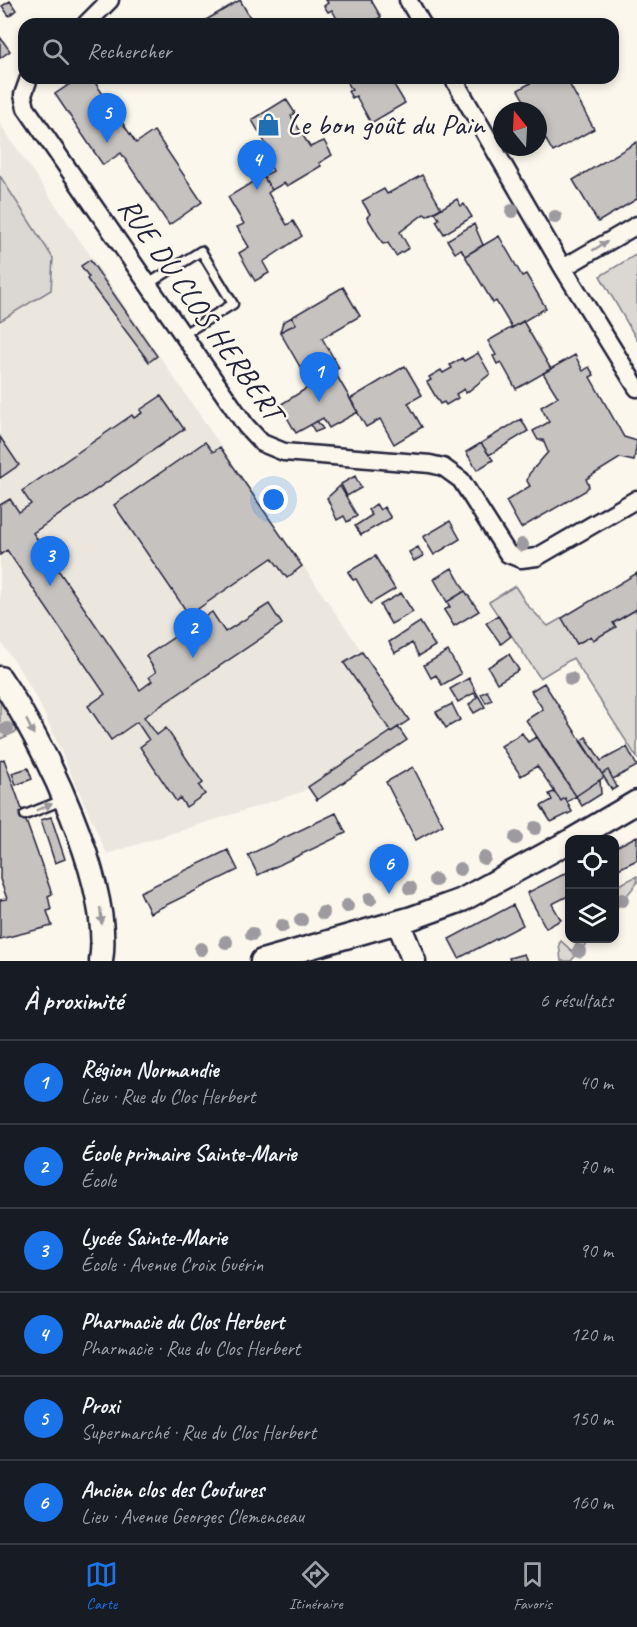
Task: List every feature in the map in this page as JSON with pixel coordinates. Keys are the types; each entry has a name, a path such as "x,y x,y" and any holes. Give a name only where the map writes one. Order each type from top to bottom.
{"main road":[{"path":"0,678 18,702 63,800 92,871 103,932 101,961"},
{"path":"580,835 637,802"},
{"path":"262,961 398,922 462,900 565,843"},
{"path":"398,922 414,961"}],"street":[{"path":"92,18 110,0"},
{"path":"408,0 418,18"},
{"name":"RUE DU CLOS HERBERT","path":"27,84 23,95 26,108 246,426 262,443 284,452 443,467 467,488 502,547 513,557 537,557 637,499"},
{"path":"456,84 563,268 637,388"},
{"path":"563,268 637,225"}],"lane":[{"path":"148,284 201,251 233,304 182,335"},
{"path":"25,815 63,800"}],"shaded area":[{"path":"0,124 409,720 302,792 107,854 42,709 24,676 0,641"},
{"path":"0,176 53,258 51,290 0,321"},
{"path":"637,254 637,340 600,276"},
{"path":"515,586 527,605 548,626 562,618 577,644 591,636 593,640 615,627 613,623 637,609 637,758 573,658 540,678 489,602"},
{"path":"0,698 18,731 0,739"},
{"path":"637,876 637,883 619,905 619,885"},
{"path":"561,941 572,951 577,943 587,943 571,961 561,961 559,944"}],"building":[{"path":"240,0 250,18 209,18"},
{"path":"326,0 371,0 381,17 337,18 332,10 328,12 324,6 328,3"},
{"path":"10,1 16,10 9,16 2,6"},
{"path":"0,37 10,51 0,58"},
{"path":"70,84 96,84 136,143 154,131 202,202 169,225 121,153 103,165 55,94"},
{"path":"348,84 394,84 405,103 371,123 356,96 352,98 348,91 352,90"},
{"path":"528,84 569,84 594,129 553,152 547,142 547,102 525,102 518,90"},
{"path":"286,99 295,113 291,116 310,147 324,141 332,155 319,163 321,166 287,186 284,183 272,190 263,176 273,171 261,150 267,146 252,120"},
{"path":"637,142 637,199 598,222 573,180"},
{"path":"422,175 441,208 427,216 424,214 400,232 409,248 396,256 388,243 383,244 367,217 370,214 362,201 384,189 387,194"},
{"path":"263,176 272,190 268,193 287,225 293,221 302,236 263,262 269,273 255,281 239,253 249,247 237,227 244,224 228,197"},
{"path":"457,199 461,206 464,204 472,217 444,234 436,221 439,219 435,212"},
{"path":"474,224 483,245 465,256 461,249 455,253 447,240"},
{"path":"499,236 522,276 526,274 546,308 512,328 496,301 493,303 465,256"},
{"path":"90,260 157,356 149,362 87,279 89,277 81,266"},
{"path":"343,287 360,316 322,338 339,368 310,384 280,332 296,324 292,317"},
{"path":"292,317 296,324 280,332 283,322"},
{"path":"523,321 551,369 516,389 501,362 497,364 493,356 496,355 488,341"},
{"path":"478,353 490,374 466,393 464,389 456,394 458,398 446,405 444,402 440,404 427,382 431,380 429,377 441,370 443,373 452,368 450,365 462,358 464,361"},
{"path":"575,355 583,371 589,367 594,375 590,377 624,437 637,441 634,461 620,458 586,479 589,486 585,491 521,528 506,501 530,486 527,481 529,474 548,452 543,440 538,440 533,431 549,422 541,407 558,397 543,373"},
{"path":"405,366 422,395 408,403 422,427 394,444 380,419 366,427 350,399"},
{"path":"334,371 358,412 329,428 323,418 296,433 280,405"},
{"path":"161,396 184,429 33,533 140,690 152,681 149,677 156,672 146,656 212,612 225,632 269,604 282,624 144,717 157,735 166,728 203,783 199,786 205,794 186,807 180,798 176,801 140,747 149,740 137,722 111,740 88,706 105,694 7,550 0,555 0,505 10,499 19,512 31,504 22,491 132,415 134,418 142,413 140,410"},
{"path":"521,419 528,431 489,455 481,443"},
{"path":"317,421 323,429 315,432 311,425"},
{"path":"0,437 19,465 0,478"},
{"path":"205,442 213,452 220,447 302,566 287,578 272,558 189,615 114,505"},
{"path":"481,443 493,460 477,470 466,452"},
{"path":"355,476 361,488 347,496 341,484"},
{"path":"340,486 357,516 347,522 344,516 337,520 327,498"},
{"path":"376,504 380,510 384,507 391,518 361,535 355,526 372,515 368,510"},
{"path":"450,521 460,539 434,555 423,537"},
{"path":"418,547 423,556 414,561 409,552"},
{"path":"375,556 395,589 370,604 356,579 353,580 348,572"},
{"path":"452,568 465,591 447,602 434,579"},
{"path":"637,573 637,609 613,623 616,627 593,640 591,636 577,644 562,618"},
{"path":"465,591 479,611 454,626 444,610 450,607 447,602"},
{"path":"401,593 413,612 391,624 380,605"},
{"path":"498,616 511,636 501,644 486,623"},
{"path":"420,622 435,646 419,656 412,643 395,653 389,642"},
{"path":"448,651 461,674 442,685 436,675 431,678 424,665"},
{"path":"362,652 409,720 391,732 344,663"},
{"path":"509,654 519,670 497,683 488,667"},
{"path":"469,678 476,692 458,702 450,689"},
{"path":"544,683 604,777 576,796 526,720 543,709 531,691"},
{"path":"487,691 492,700 486,703 481,694"},
{"path":"476,692 485,707 474,713 469,705 477,697 474,693"},
{"path":"452,704 460,720 446,728 436,712"},
{"path":"398,727 407,740 317,800 308,787"},
{"path":"522,733 528,742 536,737 576,796 567,802 565,798 561,801 537,766 521,776 501,746"},
{"path":"586,737 601,761 627,747 637,766 613,779 608,770 602,774 580,741"},
{"path":"4,759 52,894 48,896 51,910 47,911 52,926 0,939 0,900 7,899 0,879 0,761"},
{"path":"413,767 443,825 416,840 386,782"},
{"path":"28,768 32,779 16,785 12,773"},
{"path":"608,770 617,787 612,790 602,774"},
{"path":"600,780 601,794 582,806 576,796"},
{"path":"554,792 561,801 565,798 572,812 551,822 541,806 552,800 549,794"},
{"path":"336,813 346,833 258,875 248,855"},
{"path":"51,817 65,859 55,863 41,820"},
{"path":"637,836 637,860 619,869 619,845"},
{"path":"637,836 637,860 619,869 619,845"},
{"path":"228,850 238,870 150,913 140,892"},
{"path":"565,874 565,898 552,904 561,920 546,928 527,893"},
{"path":"565,874 565,898 552,904 561,920 546,928 527,893"},
{"path":"513,905 523,925 459,958 449,939"},
{"path":"524,954 527,961 510,961 509,958"}],"place":[{"name":"Le bon goût du Pain","path":"269,124"},
{"name":"Proxi","path":"107,143"},
{"name":"Pharmacie du Clos Herbert","path":"257,190"},
{"name":"Région Normandie","path":"319,402"},
{"name":"Lycée Sainte-Marie","path":"50,586"},
{"name":"École primaire Sainte-Marie","path":"193,658"},
{"name":"Ancien clos des Coutures","path":"389,894"}]}
